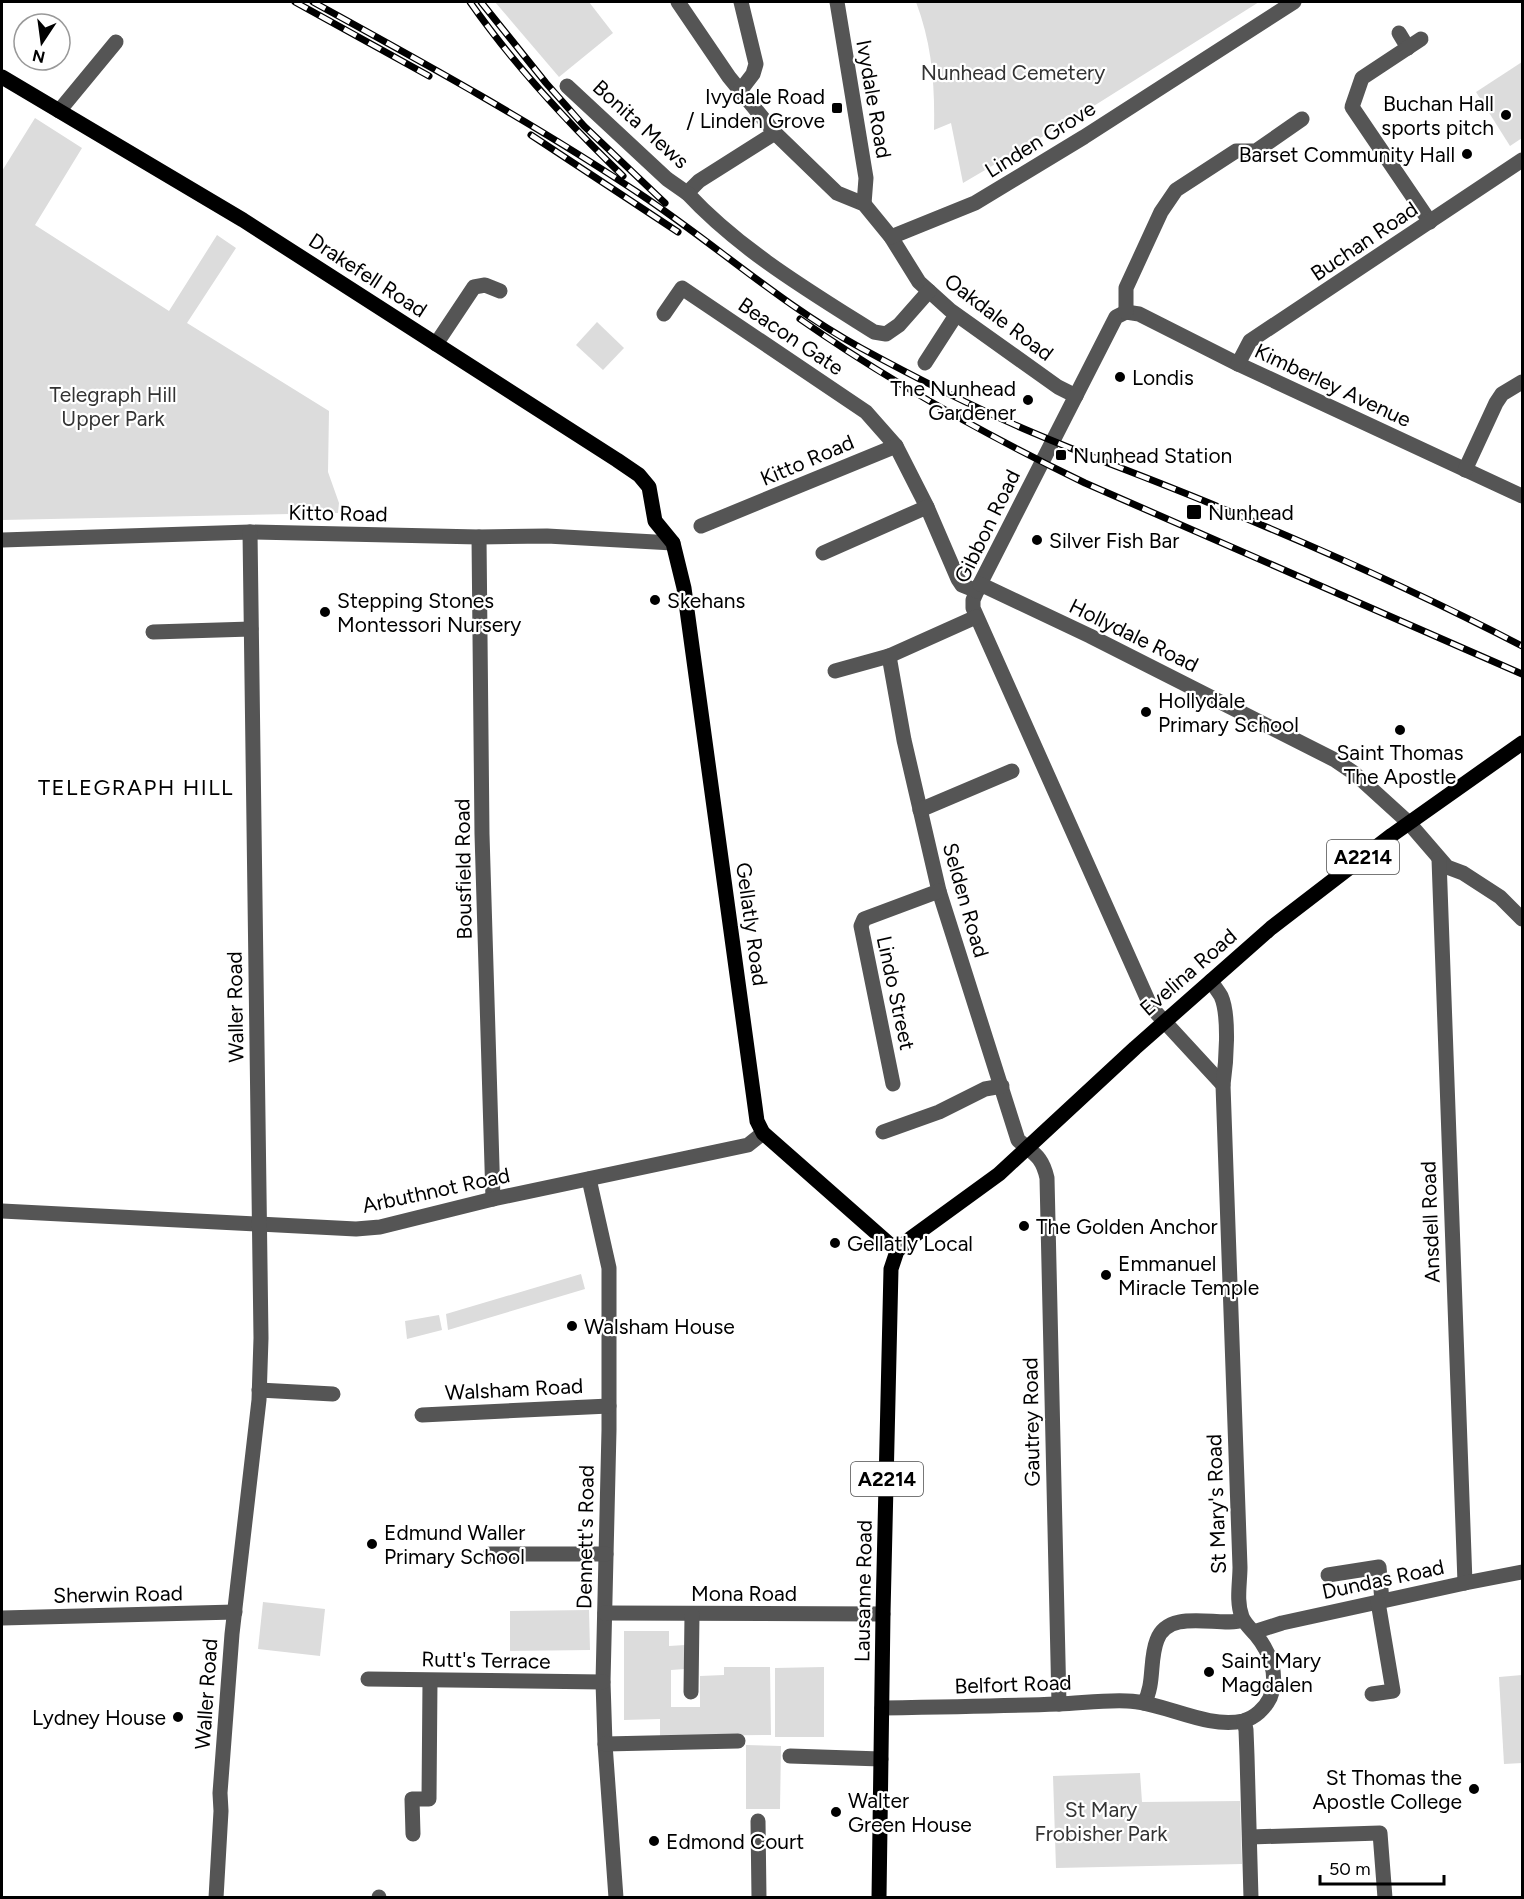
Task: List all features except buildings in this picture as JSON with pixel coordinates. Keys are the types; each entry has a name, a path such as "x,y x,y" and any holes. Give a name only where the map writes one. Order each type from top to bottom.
{"main road":[{"name":"Drakefell Road","path":"2,77 243,220 639,475 649,487 655,521 672,543"},
{"name":"Gellatly Road","path":"672,543 684,588 758,1121 763,1132"},
{"name":"Evelina Road","path":"897,1251 934,1220 999,1174 1164,1022 1271,928 1409,823 1522,743"},
{"path":"763,1132 897,1251"},
{"name":"Lausanne Road","path":"879,1898 891,1269 897,1251"}],"street":[{"path":"678,2 740,91 776,133 837,193 864,204"},
{"path":"740,91 753,74 756,64 741,2"},
{"name":"Ivydale Road","path":"837,2 866,178 864,204"},
{"name":"Linden Grove","path":"891,237 975,203 1084,137 1294,2"},
{"path":"1399,33 1415,44 1362,78 1352,107 1430,222"},
{"path":"60,111 116,42"},
{"name":"Bonita Mews","path":"567,86 668,179 687,193 699,181 776,133"},
{"path":"1126,312 1126,288 1155,209 1176,190 1236,151 1256,151 1302,119"},
{"name":"Buchan Road","path":"1238,364 1250,341 1522,160"},
{"path":"687,193 743,244 796,283 874,332 886,334 899,325 929,291"},
{"name":"Oakdale Road","path":"864,204 891,237 919,282 956,315 1058,387 1076,396"},
{"path":"436,344 474,287 485,285 500,291"},
{"name":"Beacon Gate","path":"664,314 682,288 866,411 896,446"},
{"name":"Kimberley Avenue","path":"1126,312 1138,314 1238,364 1522,496"},
{"name":"Gibbon Road","path":"1126,312 1116,318 978,587 973,608 1140,984 1151,1007 1164,1022"},
{"path":"924,363 956,315"},
{"path":"1465,470 1496,403 1502,394 1522,382"},
{"name":"Hollydale Road","path":"896,446 927,507 962,585 978,587 1122,652 1335,760 1354,773 1409,823 1447,867 1464,873 1500,897 1522,919"},
{"name":"Kitto Road","path":"701,526 896,446"},
{"path":"823,553 927,507"},
{"name":"Kitto Road","path":"2,540 250,532 479,537 547,536 672,543"},
{"name":"Waller Road","path":"216,1898 221,1781 235,1612 259,1390 260,1224 250,532"},
{"name":"Bousfield Road","path":"479,537 482,834 493,1199"},
{"path":"835,671 889,656 976,617"},
{"path":"153,632 252,628"},
{"name":"Selden Road","path":"889,656 939,891 1018,1140 1026,1147"},
{"path":"920,810 1012,771"},
{"name":"Ansdell Road","path":"1439,859 1465,1583"},
{"name":"Lindo Street","path":"893,1084 861,926 864,919 939,891"},
{"name":"St Mary's Road","path":"1211,981 1221,996 1224,1008 1226,1063 1222,1085 1240,1555 1239,1600 1243,1620"},
{"path":"1164,1022 1222,1085"},
{"path":"883,1132 939,1113 985,1089 1002,1086"},
{"name":"Arbuthnot Road","path":"2,1211 356,1229 380,1227 493,1199 748,1145 763,1132"},
{"name":"Gautrey Road","path":"1026,1147 1037,1155 1044,1166 1047,1178 1059,1704"},
{"name":"Dennett's Road","path":"589,1179 609,1268 609,1406 603,1682 616,1898"},
{"path":"259,1390 333,1394"},
{"name":"Walsham Road","path":"422,1415 609,1406"},
{"path":"490,1554 606,1554"},
{"path":"1328,1575 1379,1567 1380,1601 1393,1691 1372,1694"},
{"name":"Dundas Road","path":"1254,1632 1282,1623 1380,1601 1522,1572"},
{"name":"Sherwin Road","path":"2,1618 235,1612"},
{"name":"Mona Road","path":"604,1613 883,1614"},
{"path":"691,1692 692,1614"},
{"path":"1144,1703 1150,1693 1157,1638 1162,1631 1180,1622 1215,1620 1236,1623 1243,1620 1269,1654 1273,1666 1273,1687 1264,1708 1244,1721 1251,1898"},
{"name":"Rutt's Terrace","path":"368,1679 603,1682"},
{"path":"413,1834 412,1799 429,1799 430,1681"},
{"name":"Belfort Road","path":"882,1708 1129,1701 1199,1718 1244,1721"},
{"path":"605,1744 738,1741"},
{"path":"790,1756 881,1759"},
{"path":"758,1821 759,1898"},
{"path":"1250,1837 1380,1833 1385,1898"}],"green space":[{"path":"495,2 589,2 613,33 559,77"},
{"name":"Nunhead Cemetery","path":"916,2 1259,2 1081,114 963,183 951,123 934,130 934,97 929,49"},
{"name":"Buchan Hall sports pitch","path":"1522,62 1522,138 1510,146 1476,92"},
{"name":"Telegraph Hill Upper Park","path":"35,118 82,148 35,225 169,311 217,235 236,248 187,323 329,411 328,472 339,503 338,513 2,520 2,171"},
{"path":"597,322 624,348 603,370 576,345"},
{"path":"581,1274 585,1289 448,1330 446,1314"},
{"path":"439,1315 442,1330 407,1339 405,1321"},
{"path":"263,1602 325,1609 320,1656 258,1649"},
{"path":"589,1610 590,1650 510,1651 510,1611"},
{"path":"624,1631 669,1631 669,1646 685,1645 685,1669 671,1670 671,1707 700,1707 700,1676 724,1675 724,1667 770,1667 771,1735 660,1736 660,1719 624,1720"},
{"path":"824,1667 824,1737 775,1737 775,1668"},
{"path":"1522,1675 1522,1763 1504,1764 1499,1677"},
{"path":"746,1745 781,1746 780,1809 746,1809"},
{"name":"St Mary Frobisher Park","path":"1140,1773 1142,1802 1240,1801 1242,1864 1056,1868 1053,1776"}],"railway":[{"path":"295,2 429,76"},
{"path":"313,2 479,95 600,168 668,213 804,313 882,359 1007,421 1297,540 1411,591 1522,646"},
{"path":"470,2 542,92 623,176"},
{"path":"481,2 584,126 665,203"},
{"path":"531,135 678,232"},
{"path":"800,319 939,407 1085,483 1522,674"}],"place":[{"name":"Ivydale Road / Linden Grove","path":"837,108"},
{"name":"Buchan Hall sports pitch","path":"1506,115"},
{"name":"Barset Community Hall","path":"1467,154"},
{"name":"Londis","path":"1120,377"},
{"name":"The Nunhead Gardener","path":"1028,400"},
{"name":"Nunhead Station","path":"1061,455"},
{"name":"Nunhead","path":"1194,512"},
{"name":"Silver Fish Bar","path":"1037,540"},
{"name":"Skehans","path":"655,600"},
{"name":"Stepping Stones Montessori Nursery","path":"325,612"},
{"name":"Hollydale Primary School","path":"1146,712"},
{"name":"Saint Thomas The Apostle","path":"1400,730"},
{"name":"The Golden Anchor","path":"1024,1226"},
{"name":"Gellatly Local","path":"835,1243"},
{"name":"Emmanuel Miracle Temple","path":"1106,1275"},
{"name":"Walsham House","path":"572,1326"},
{"name":"Edmund Waller Primary School","path":"372,1544"},
{"name":"Saint Mary Magdalen","path":"1209,1672"},
{"name":"Lydney House","path":"178,1717"},
{"name":"St Thomas the Apostle College","path":"1474,1789"},
{"name":"Walter Green House","path":"836,1812"},
{"name":"Edmond Court","path":"654,1841"}],"district":[{"name":"TELEGRAPH HILL","path":"136,787"}]}
